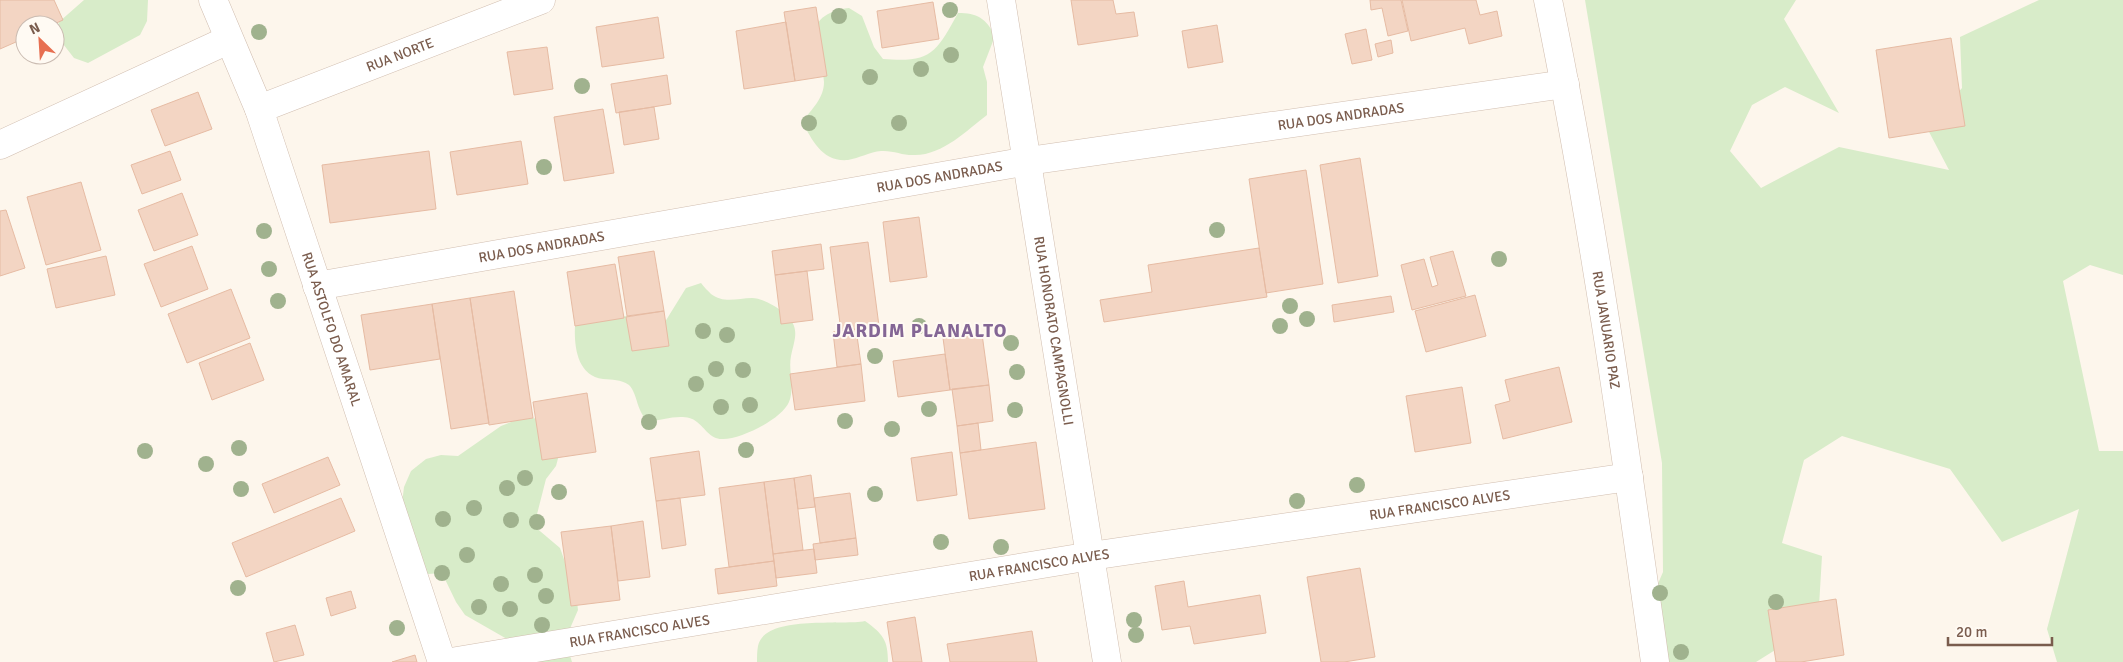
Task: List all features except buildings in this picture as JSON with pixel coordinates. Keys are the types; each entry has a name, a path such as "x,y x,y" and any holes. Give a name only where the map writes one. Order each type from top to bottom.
{"street":[{"name":"RUA ASTOLFO DO AMARAL","path":"213,0 228,40 259,109 442,662"},
{"name":"RUA NORTE","path":"259,109 540,0"},
{"name":"RUA HONORATO CAMPAGNOLLI","path":"1001,0 1107,662"},
{"name":"RUA JANUARIO PAZ","path":"1548,0 1565,84 1629,477 1655,662"},
{"path":"0,145 228,40"},
{"name":"RUA DOS ANDRADAS","path":"317,286 1028,160 1565,84"},
{"name":"RUA FRANCISCO ALVES","path":"451,662 1091,556 1629,477"}],"green space":[{"path":"84,0 148,0 147,21 140,35 88,63 74,58 65,46 65,17"},
{"path":"1585,0 1796,0 1784,19 1839,113 1785,87 1752,105 1730,151 1761,188 1839,147 1949,170 1927,128 1962,88 1960,37 2039,0 2123,0 2123,275 2090,265 2063,281 2099,451 2123,451 2123,662 2057,662 2047,629 2079,509 2002,542 1950,469 1842,436 1804,460 1782,543 1822,556 1818,623 1756,662 1663,662 1648,607 1663,572 1662,463"},
{"path":"849,8 862,16 874,47 883,59 899,60 922,57 944,38 958,13 971,14 984,21 995,36 983,67 987,82 987,115 954,141 925,154 911,155 881,151 848,160 839,160 825,154 819,149 802,122 817,103 822,93 824,82 813,48 814,31 821,19 827,15 840,9"},
{"path":"701,283 711,294 721,299 760,299 776,307 789,317 795,333 790,362 791,396 785,409 760,427 730,438 718,439 714,437 692,419 680,417 649,422 639,408 629,385 619,381 594,377 582,366 575,342 575,326 590,320 627,316 642,331 660,330 686,288"},
{"path":"533,418 547,421 560,451 556,466 546,479 534,526 560,548 576,593 578,610 565,640 572,662 508,662 507,639 465,615 456,602 442,573 428,574 415,564 400,520 404,487 411,471 426,459 441,455 458,456 501,426 516,420"},
{"path":"865,621 883,638 887,648 888,662 757,662 758,646 764,636 774,629 805,623"}],"district":[{"name":"JARDIM PLANALTO","path":"920,331"}]}
